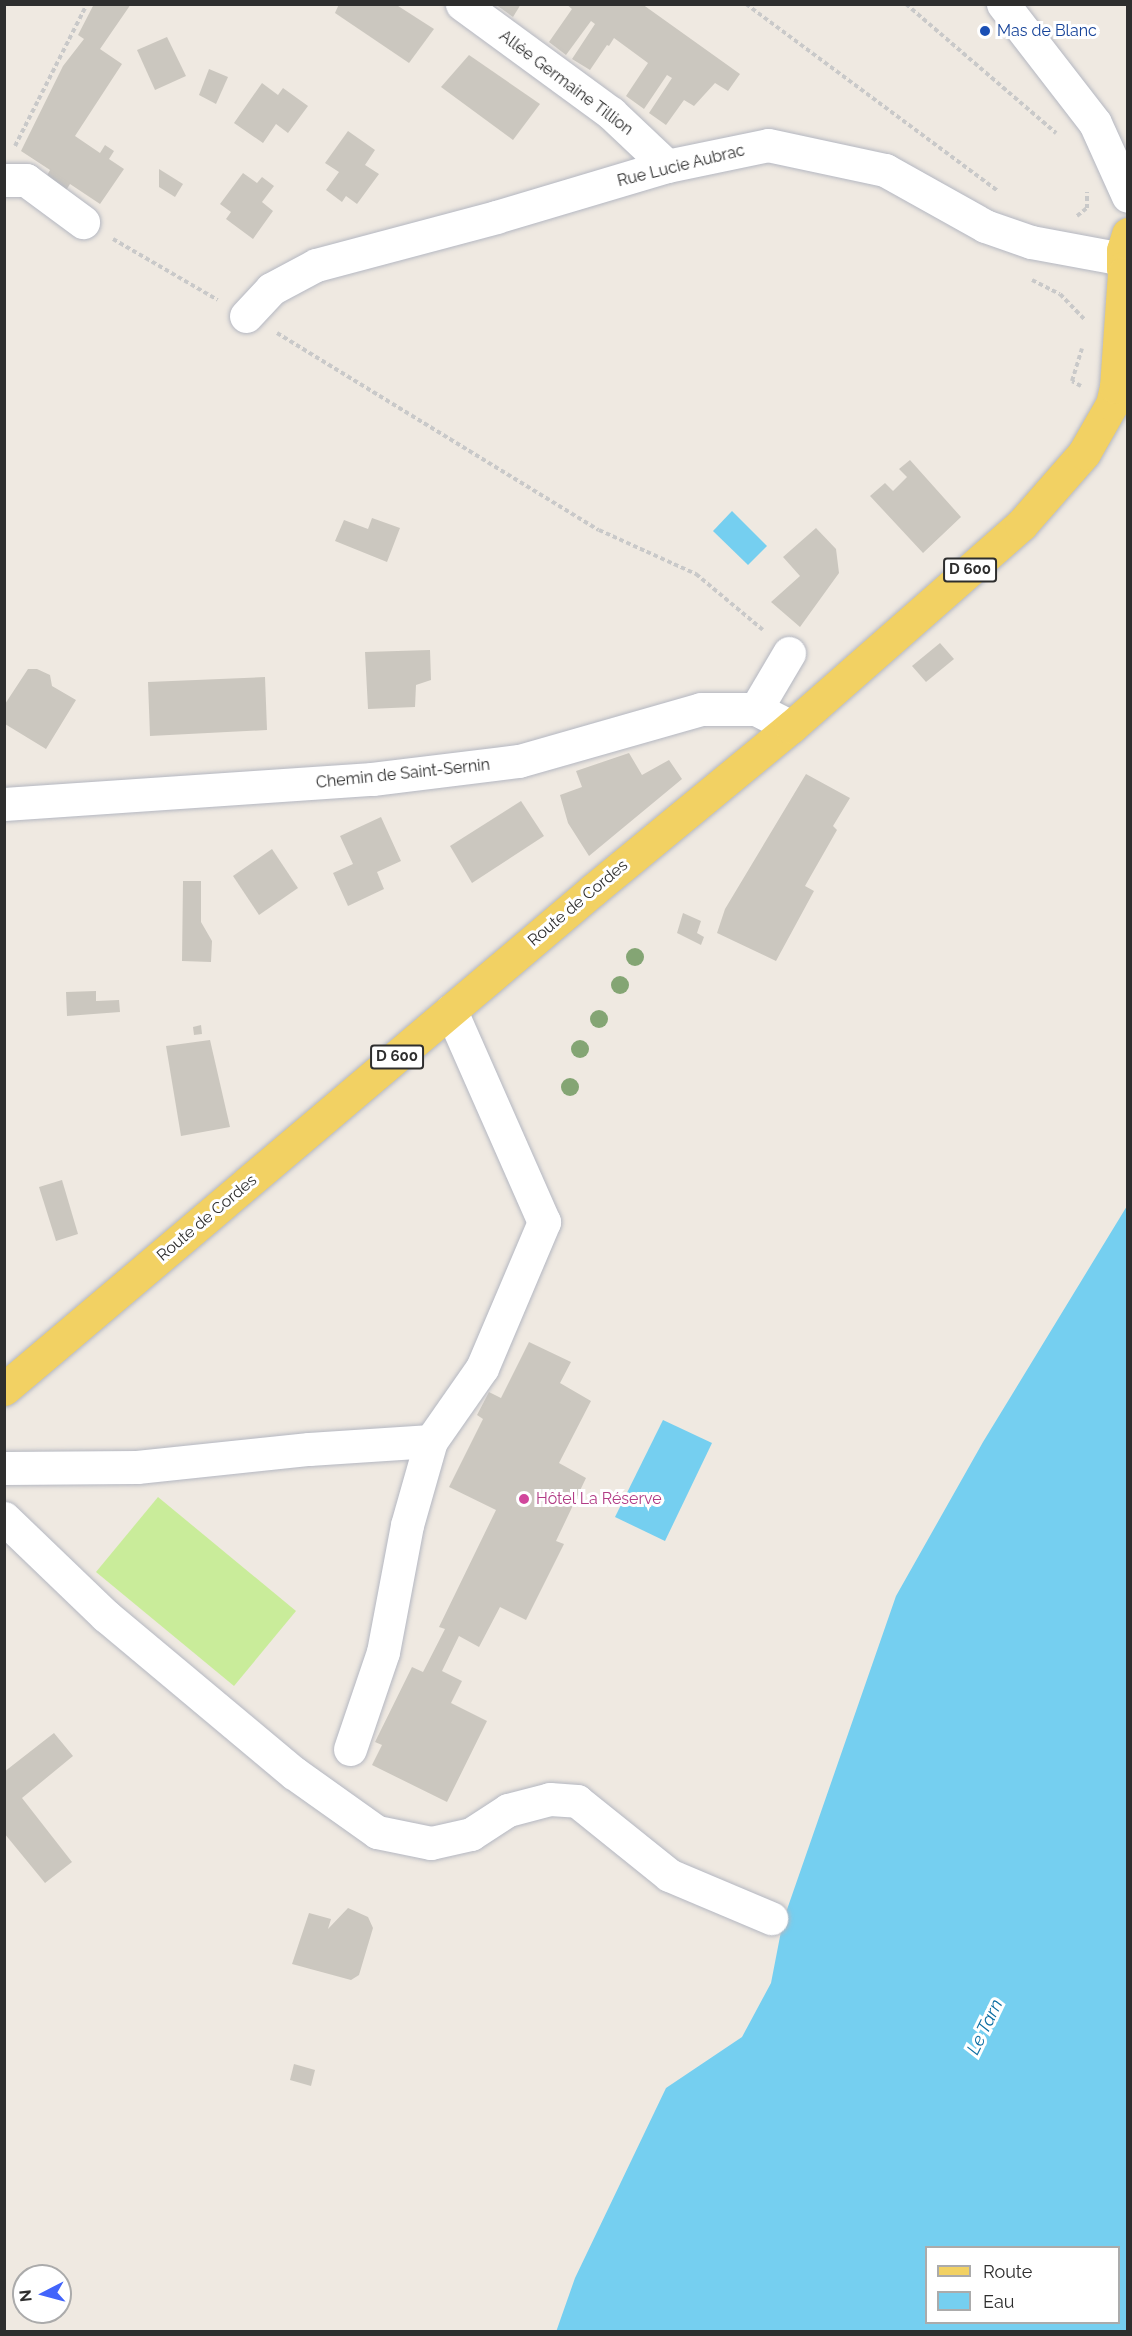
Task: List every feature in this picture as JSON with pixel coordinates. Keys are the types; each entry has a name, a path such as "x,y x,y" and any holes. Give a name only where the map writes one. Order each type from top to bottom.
{"main road":[{"name":"Route de Cordes","path":"4,1389 791,727 1021,525 1084,453 1122,382 1125,263"}],"street":[{"name":"Allée Germaine Tillion","path":"462,4 611,113 668,166"},
{"path":"1003,4 1092,119 1128,196"},
{"path":"1092,119 1128,145"},
{"name":"Rue Lucie Aubrac","path":"246,316 271,289 316,265 496,218 668,166 768,145 885,170 985,226 1031,242 1125,263"},
{"path":"7,168 83,222"},
{"path":"756,709 789,653"},
{"name":"Chemin de Saint-Sernin","path":"4,804 372,779 507,763 701,709 756,709 791,727"},
{"path":"350,1749 383,1652 407,1525 431,1441 482,1368 543,1222 451,1011"},
{"path":"4,1468 137,1467 309,1449 431,1441"},
{"path":"4,1518 105,1616 294,1773 377,1832 431,1843 471,1834 508,1810 550,1799 577,1801 669,1875 771,1918"}],"path":[{"path":"7,168 87,4"},
{"path":"746,4 1000,192"},
{"path":"906,4 1058,135 1092,119"},
{"path":"1074,218 1087,207 1087,188"},
{"path":"83,222 318,357 599,530 696,574 789,653"},
{"path":"1031,242 1020,274 1060,294"}],"green space":[{"path":"158,1497 296,1611 234,1686 96,1572"}],"water":[{"path":"732,511 767,546 748,565 713,531"},
{"name":"Le Tarn","path":"1127,1206 1127,2331 556,2332 575,2278 666,2088 742,2037 771,1983 783,1921 896,1596 983,1442"},
{"path":"663,1420 712,1443 665,1541 615,1517"}],"building":[{"path":"94,4 131,4 100,49 122,64 75,136 100,153 105,145 114,151 109,159 124,169 100,204 70,184 65,192 45,179 50,170 21,151 63,66 84,39 78,35"},
{"path":"339,4 395,4 434,29 409,63 335,13"},
{"path":"495,4 521,4 513,17"},
{"path":"566,4 642,4 740,74 728,91 715,83 694,106 684,100 666,125 649,113 672,78 667,75 644,109 626,96 648,63 614,38 590,70 572,59 595,24 591,21 566,55 549,42 572,9"},
{"path":"167,37 186,76 155,90 137,50"},
{"path":"469,55 540,104 513,140 441,87"},
{"path":"209,69 228,77 216,104 199,95"},
{"path":"262,83 278,95 283,88 308,106 288,133 276,124 263,143 234,123"},
{"path":"348,131 375,150 365,165 379,174 357,204 346,196 342,202 326,190 339,172 325,163"},
{"path":"159,169 183,184 175,197 159,187"},
{"path":"243,173 257,183 262,177 274,186 262,202 273,211 253,239 226,219 231,212 220,204"},
{"path":"910,460 961,517 923,553 870,496 885,483 893,491 907,477 899,469"},
{"path":"372,518 400,528 387,562 335,541 344,520 368,529"},
{"path":"816,528 836,549 839,573 800,627 771,602 800,576 783,557"},
{"path":"940,643 954,659 926,682 912,666"},
{"path":"430,650 431,680 416,685 415,707 368,709 365,652"},
{"path":"28,669 37,669 50,675 52,686 76,700 46,749 5,724 5,704"},
{"path":"265,677 267,730 150,736 148,682"},
{"path":"629,753 642,775 669,760 682,779 589,856 568,823 560,795 582,787 576,771"},
{"path":"806,774 850,798 833,826 837,830 805,886 814,891 776,961 717,933 725,909"},
{"path":"521,801 544,836 472,883 450,846"},
{"path":"381,817 401,861 377,872 384,889 348,906 333,873 353,864 340,836"},
{"path":"272,849 298,888 259,915 233,876"},
{"path":"183,881 201,881 201,922 212,941 211,962 182,961"},
{"path":"683,913 701,921 697,933 704,937 701,945 677,933"},
{"path":"96,991 96,1001 119,1000 120,1012 67,1016 66,992"},
{"path":"201,1025 202,1034 194,1035 193,1027"},
{"path":"210,1040 230,1127 181,1136 166,1046"},
{"path":"62,1180 78,1234 56,1241 39,1187"},
{"name":"Hôtel La Réserve","path":"529,1342 571,1362 560,1383 591,1401 559,1463 586,1478 556,1541 564,1544 526,1620 500,1607 479,1647 459,1636 442,1671 462,1681 451,1703 487,1721 447,1802 372,1765 382,1745 375,1742 412,1667 423,1672 445,1629 439,1627 496,1510 449,1487 483,1419 477,1415 489,1392 501,1398"},
{"path":"54,1733 73,1756 22,1798 72,1862 45,1883 4,1833 4,1772"},
{"path":"348,1908 368,1917 373,1928 359,1975 351,1980 292,1964 309,1913 331,1919 328,1929"},
{"path":"294,2064 315,2070 311,2086 290,2080"}],"place":[{"name":"Mas de Blanc","path":"985,31"},
{"name":"Hôtel La Réserve","path":"524,1499"}]}
